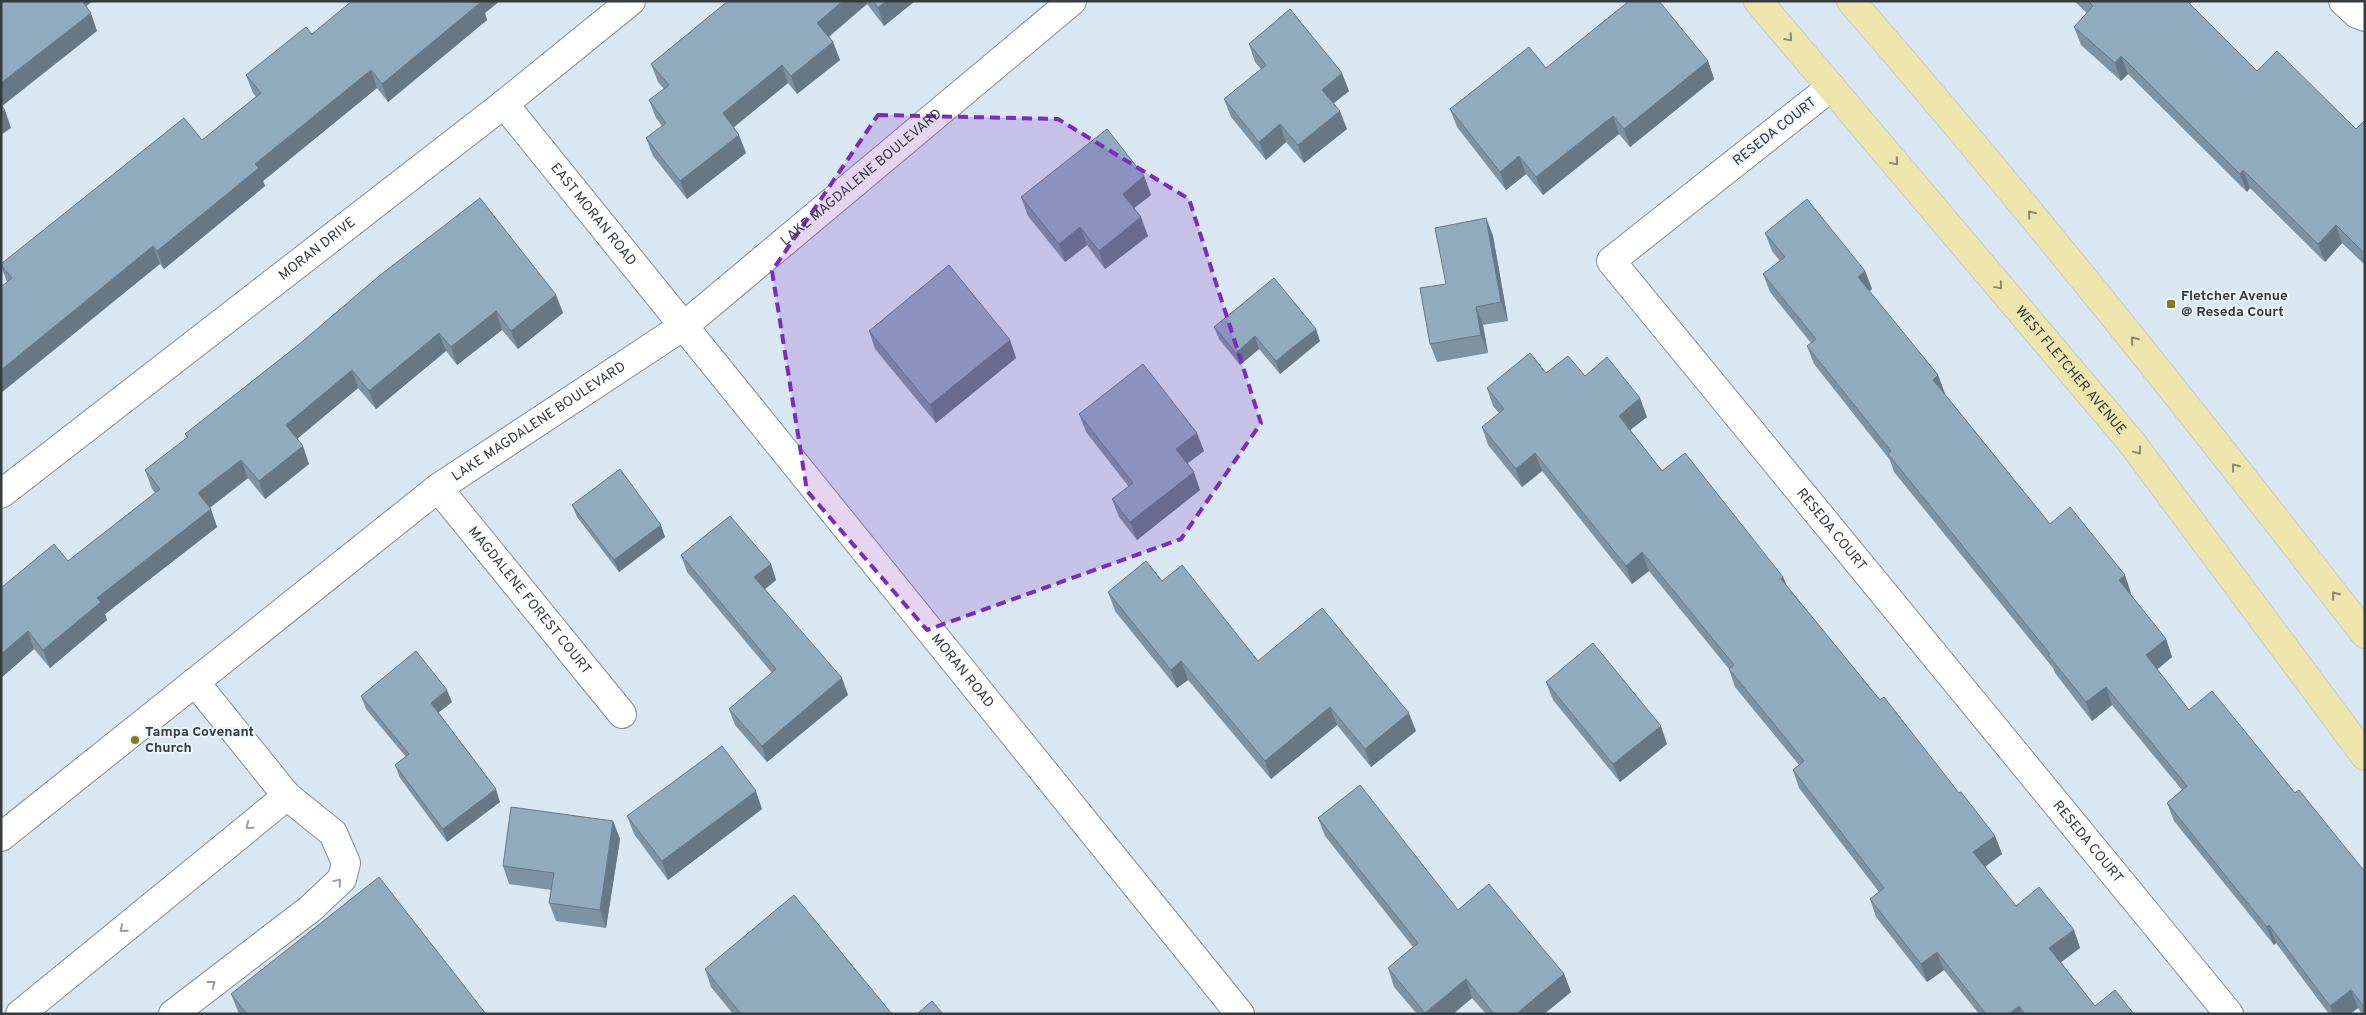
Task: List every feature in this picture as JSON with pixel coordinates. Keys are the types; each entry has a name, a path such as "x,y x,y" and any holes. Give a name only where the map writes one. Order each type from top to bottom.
{"main road":[{"name":"WEST FLETCHER AVENUE","path":"1758,1 2132,443 2365,756"},
{"path":"1851,1 1935,98 2192,410 2365,634"}],"street":[{"name":"MORAN DRIVE","path":"1,494 504,104 631,1"},
{"name":"LAKE MAGDALENE BOULEVARD","path":"1,837 438,488 685,326 1072,1"},
{"path":"2343,1 2356,14 2365,17"},
{"name":"RESEDA COURT","path":"1831,87 1611,261 2229,1014"},
{"name":"EAST MORAN ROAD","path":"504,104 685,326"},
{"name":"MORAN ROAD","path":"685,326 1240,1014"},
{"name":"MAGDALENE FOREST COURT","path":"438,488 622,714"},
{"path":"173,1014 310,909 342,879 346,864 333,833 287,796 195,682"},
{"path":"20,1014 287,796"}],"highlighted area":[{"path":"878,115 1058,119 1189,199 1261,423 1181,539 927,630 807,491 772,271"}],"building":[{"path":"1,1 82,1 91,13 1,83"},
{"path":"352,1 481,2 382,84 371,70 255,164 259,168 157,251 153,246 1,370 1,287 12,278 1,264 184,118 202,140 261,93 246,75 306,27 312,34"},
{"path":"728,1 843,1 817,23 833,42 791,76 782,65 723,113 739,135 680,181 646,138 666,123 649,100 669,85 651,64"},
{"path":"873,1 886,1 878,8"},
{"path":"1629,1 1659,1 1708,61 1624,129 1613,116 1536,177 1519,156 1500,172 1450,109 1529,47 1546,68"},
{"path":"2088,1 2187,1 2257,71 2277,51 2356,129 2365,120 2365,254 2336,225 2318,244 2243,170 2240,174 2121,56 2115,63 2074,27 2093,6"},
{"path":"1290,9 1342,73 1322,90 1340,111 1298,145 1280,124 1259,142 1224,99 1266,65 1249,44"},
{"path":"1107,129 1144,176 1123,194 1141,217 1099,251 1080,227 1059,244 1021,197"},
{"path":"480,198 556,295 511,331 496,311 451,347 439,333 369,391 352,370 286,425 303,446 259,481 241,460 198,493 211,509 97,598 101,602 43,650 28,631 1,654 1,588 54,544 68,561 160,489 145,470 188,437 185,434 297,346 379,276"},
{"path":"1807,199 1865,271 1858,277 1938,375 1933,380 2050,524 2070,507 2125,575 2119,580 2166,639 2146,655 2189,710 2212,691 2295,793 2299,790 2365,872 2365,1008 2351,990 2330,1006 2269,925 2267,927 2167,803 2187,786 2106,687 2086,702 2048,655 2050,654 1888,454 1891,451 1807,346 1816,339 1763,274 1785,257 1765,233"},
{"path":"1486,218 1501,302 1476,307 1481,335 1430,344 1420,288 1446,284 1435,228"},
{"path":"949,265 1010,340 930,405 869,331"},
{"path":"1274,278 1316,329 1276,361 1255,336 1236,353 1214,327"},
{"path":"1530,353 1546,373 1568,356 1585,376 1607,357 1640,398 1619,416 1662,471 1685,453 1783,577 1781,579 1880,700 1884,697 1995,836 1973,852 2016,906 2039,887 2074,930 2049,948 2095,1006 2115,990 2134,1014 2025,1014 2019,1006 2009,1014 1986,1014 1937,952 1921,964 1870,899 1884,888 1793,770 1804,761 1729,669 1734,665 1642,552 1626,566 1535,453 1516,469 1482,427 1504,409 1487,388"},
{"path":"1143,364 1197,433 1176,449 1194,472 1130,522 1112,499 1133,483 1079,414"},
{"path":"620,469 661,525 614,560 572,505"},
{"path":"730,516 771,564 754,577 842,678 762,746 729,709 776,669 681,555"},
{"path":"1146,561 1162,581 1182,565 1258,661 1322,608 1409,713 1365,749 1330,707 1265,761 1181,661 1171,670 1108,592"},
{"path":"1593,643 1661,726 1613,764 1546,682"},
{"path":"416,651 447,690 431,703 496,789 443,829 395,765 409,754 361,696"},
{"path":"722,746 756,791 662,861 627,816"},
{"path":"1360,785 1458,910 1489,884 1564,974 1516,1014 1494,1014 1466,979 1425,1013 1388,968 1418,943 1318,818"},
{"path":"511,807 613,821 600,910 549,903 554,873 503,866"},
{"path":"379,877 486,1014 247,1014 231,994"},
{"path":"794,895 892,1014 741,1014 705,969"},
{"path":"932,1001 943,1014 917,1014"}],"place":[{"name":"Fletcher Avenue @ Reseda Court","path":"2171,304"},
{"name":"Tampa Covenant Church","path":"135,740"}]}
